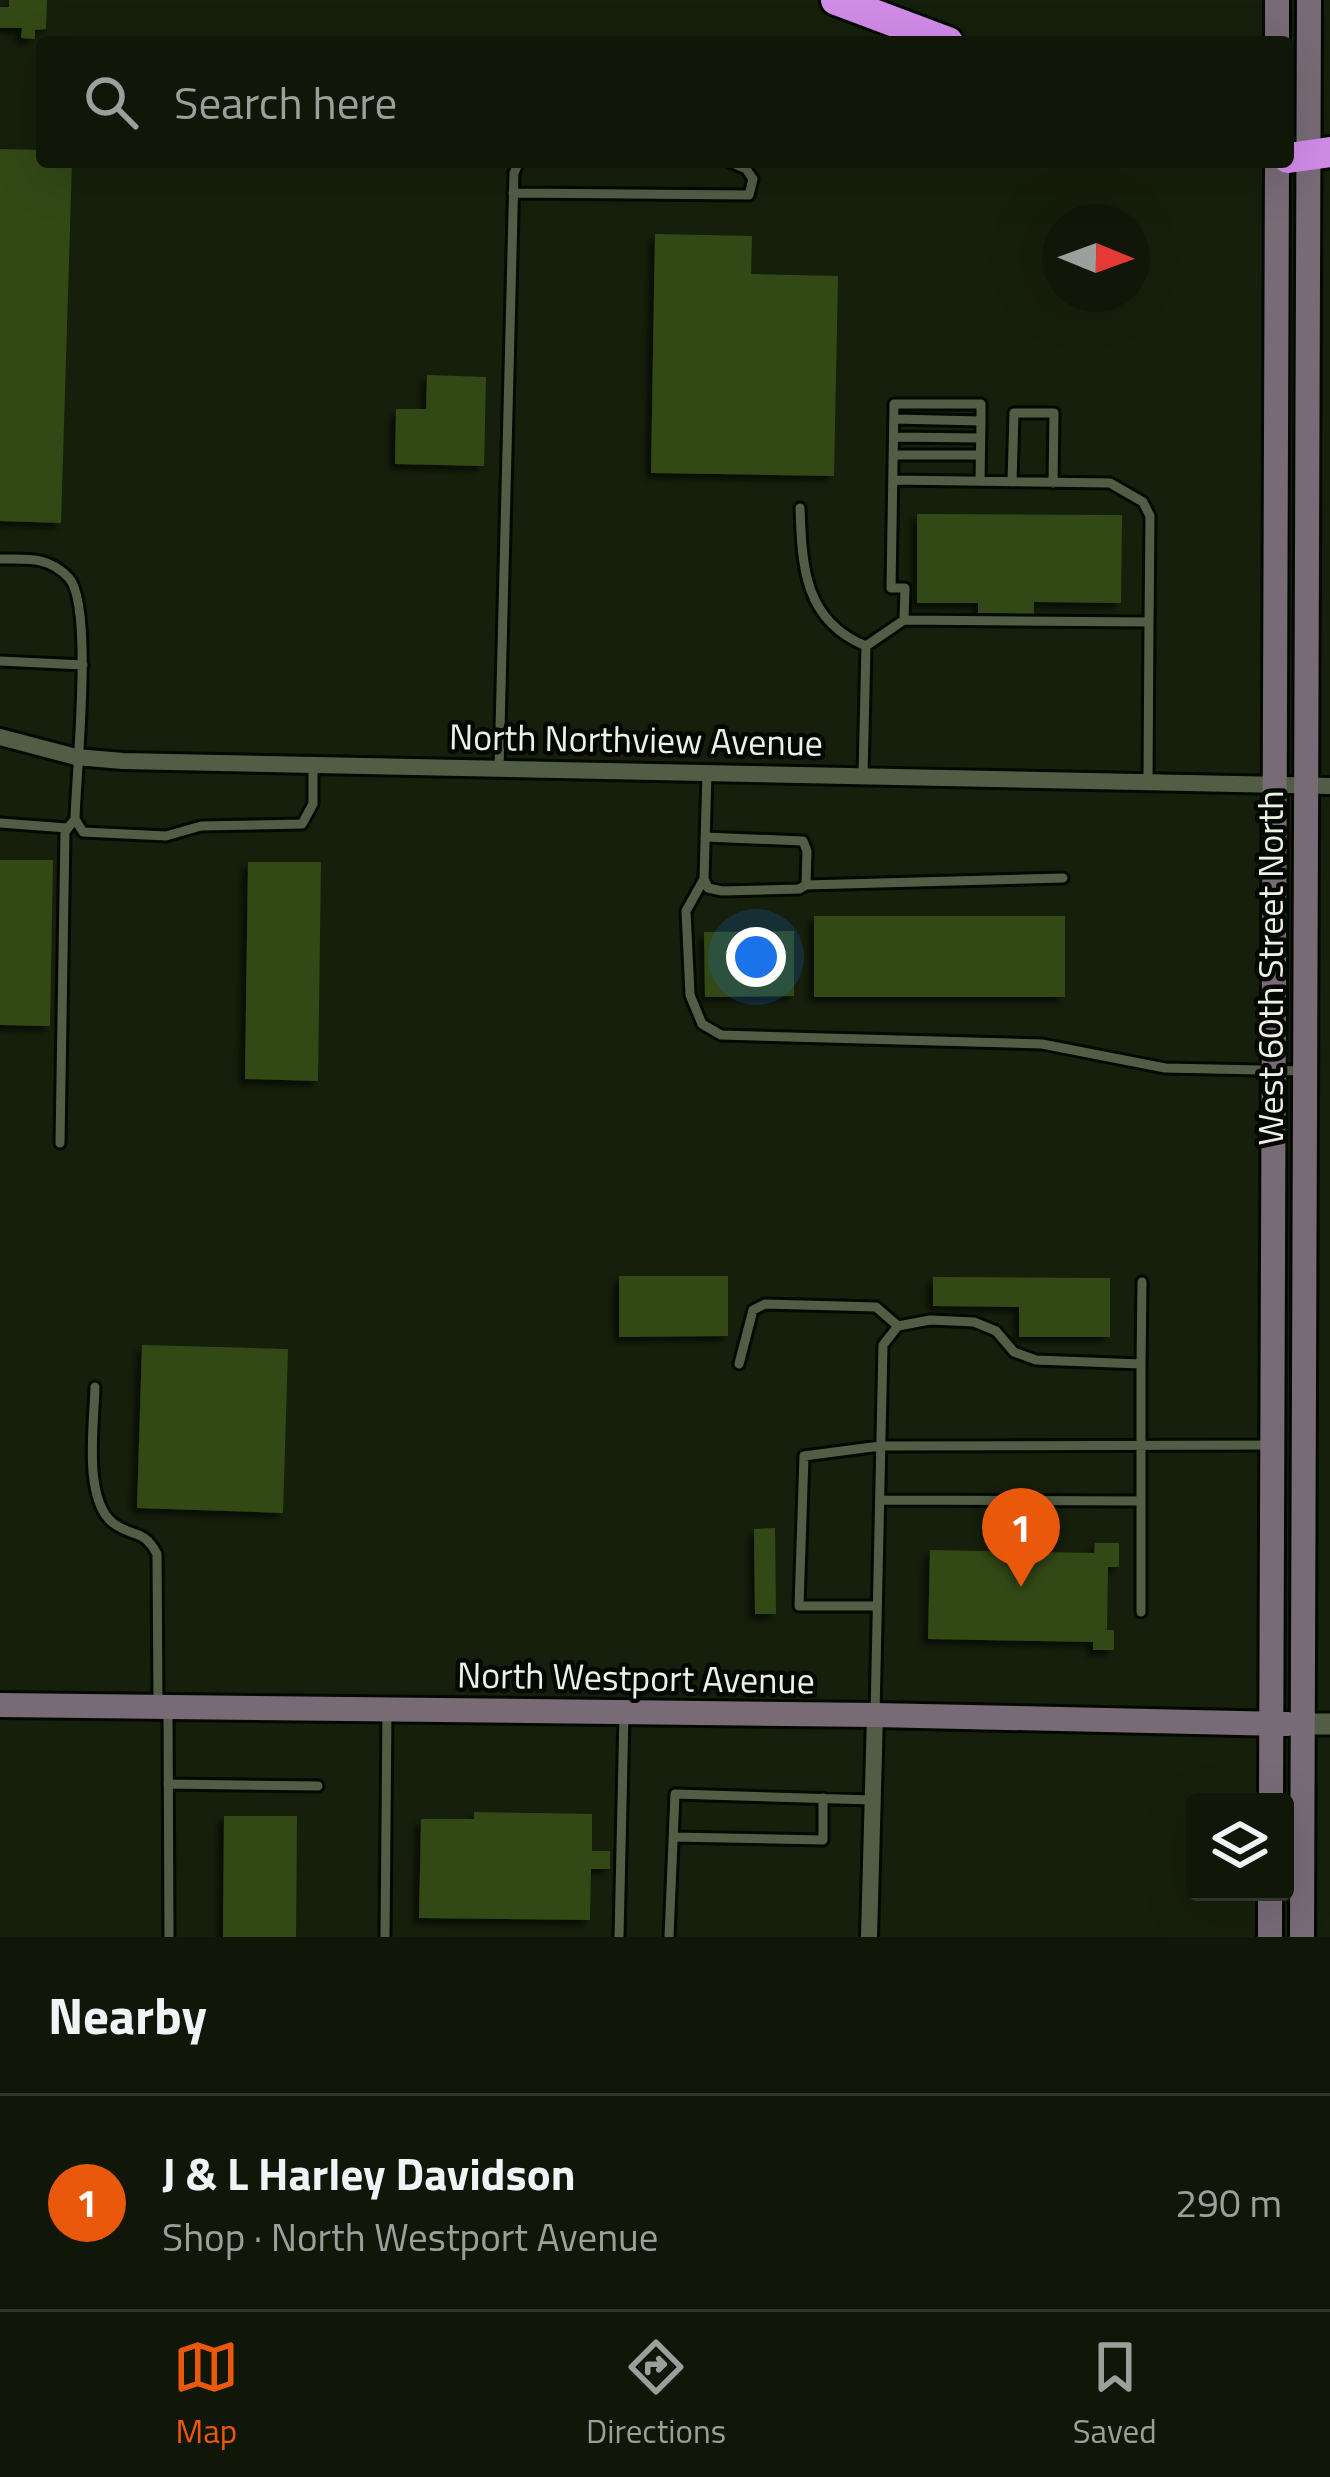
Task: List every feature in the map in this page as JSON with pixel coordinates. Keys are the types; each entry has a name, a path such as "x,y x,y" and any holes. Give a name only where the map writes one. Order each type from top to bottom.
{"highway":[{"path":"836,0 932,36"}],"main road":[{"path":"1277,0 1277,36"},
{"name":"West 60th Street North","path":"1302,1937 1317,1724 1305,1072 1318,786 1309,0"},
{"name":"West 60th Street North","path":"1271,1793 1277,168"},
{"name":"North Westport Avenue","path":"0,1706 1317,1724"},
{"path":"1270,1901 1270,1937"}],"street":[{"name":"North Northview Avenue","path":"0,736 76,757 1318,786"},
{"path":"869,1937 875,1715"}],"lane":[{"path":"499,769 516,168"},
{"path":"513,193 749,194 753,179 744,168"},
{"path":"904,620 904,588 891,588 894,404 981,404 980,482"},
{"path":"1012,482 1014,413 1054,413 1053,482"},
{"path":"894,437 980,438"},
{"path":"893,454 980,455"},
{"path":"893,480 1110,483 1143,502 1150,516 1148,781"},
{"path":"800,508 807,591 854,641 866,646"},
{"path":"0,559 44,559 72,580 81,616 60,1143"},
{"path":"866,646 904,620 1149,622"},
{"path":"862,776 866,646"},
{"path":"0,651 4,661 82,665"},
{"path":"0,823 71,823 89,835 166,836 201,826 302,824 313,804 313,765"},
{"path":"706,773 704,879 708,888 722,892 1063,878"},
{"path":"705,837 803,842 808,851 806,885"},
{"path":"704,879 686,911 690,995 702,1024 721,1035 1042,1044 1134,1065 1305,1072"},
{"path":"1141,1612 1142,1282"},
{"path":"740,1364 753,1310 765,1304 876,1307 898,1326"},
{"path":"875,1715 883,1345 898,1326 974,1322 996,1331 1014,1352 1036,1360 1141,1364"},
{"path":"95,1387 94,1496 113,1522 148,1538 157,1554 170,1937"},
{"path":"878,1606 799,1606 804,1456 880,1446 1272,1445"},
{"path":"880,1500 1141,1501"},
{"path":"385,1937 387,1710"},
{"path":"620,1937 624,1712"},
{"path":"168,1784 318,1786"},
{"path":"669,1937 675,1793 873,1800"},
{"path":"674,1837 823,1840 823,1798"}],"building":[{"path":"9,0 47,0 46,29 35,30 35,39 21,38 22,28 0,28 0,7 9,7"},
{"path":"0,149 36,150 36,168 72,168 61,523 0,521"},
{"path":"655,234 752,236 751,274 838,276 834,476 651,473"},
{"path":"427,375 486,377 484,466 395,464 396,409 426,409"},
{"path":"917,514 1122,515 1121,603 1034,602 1034,614 978,613 978,603 917,603"},
{"path":"0,860 53,860 50,1026 0,1025"},
{"path":"248,862 321,862 318,1081 245,1079"},
{"path":"814,916 1065,916 1065,997 814,997"},
{"path":"794,931 794,996 705,997 704,932"},
{"path":"619,1276 728,1276 728,1336 619,1337"},
{"path":"933,1277 1110,1278 1110,1337 1019,1337 1019,1307 933,1306"},
{"path":"142,1345 288,1349 283,1513 137,1508"},
{"path":"775,1528 776,1614 755,1614 754,1529"},
{"path":"1095,1543 1119,1543 1119,1567 1108,1567 1107,1630 1114,1630 1114,1650 1093,1650 1093,1642 928,1639 930,1550 1094,1553"},
{"path":"474,1812 592,1814 592,1851 610,1851 610,1869 591,1869 590,1920 419,1918 421,1819 474,1819"},
{"path":"224,1816 297,1816 296,1937 223,1937"}],"place":[{"name":"J & L Harley Davidson","path":"1021,1587"}]}
